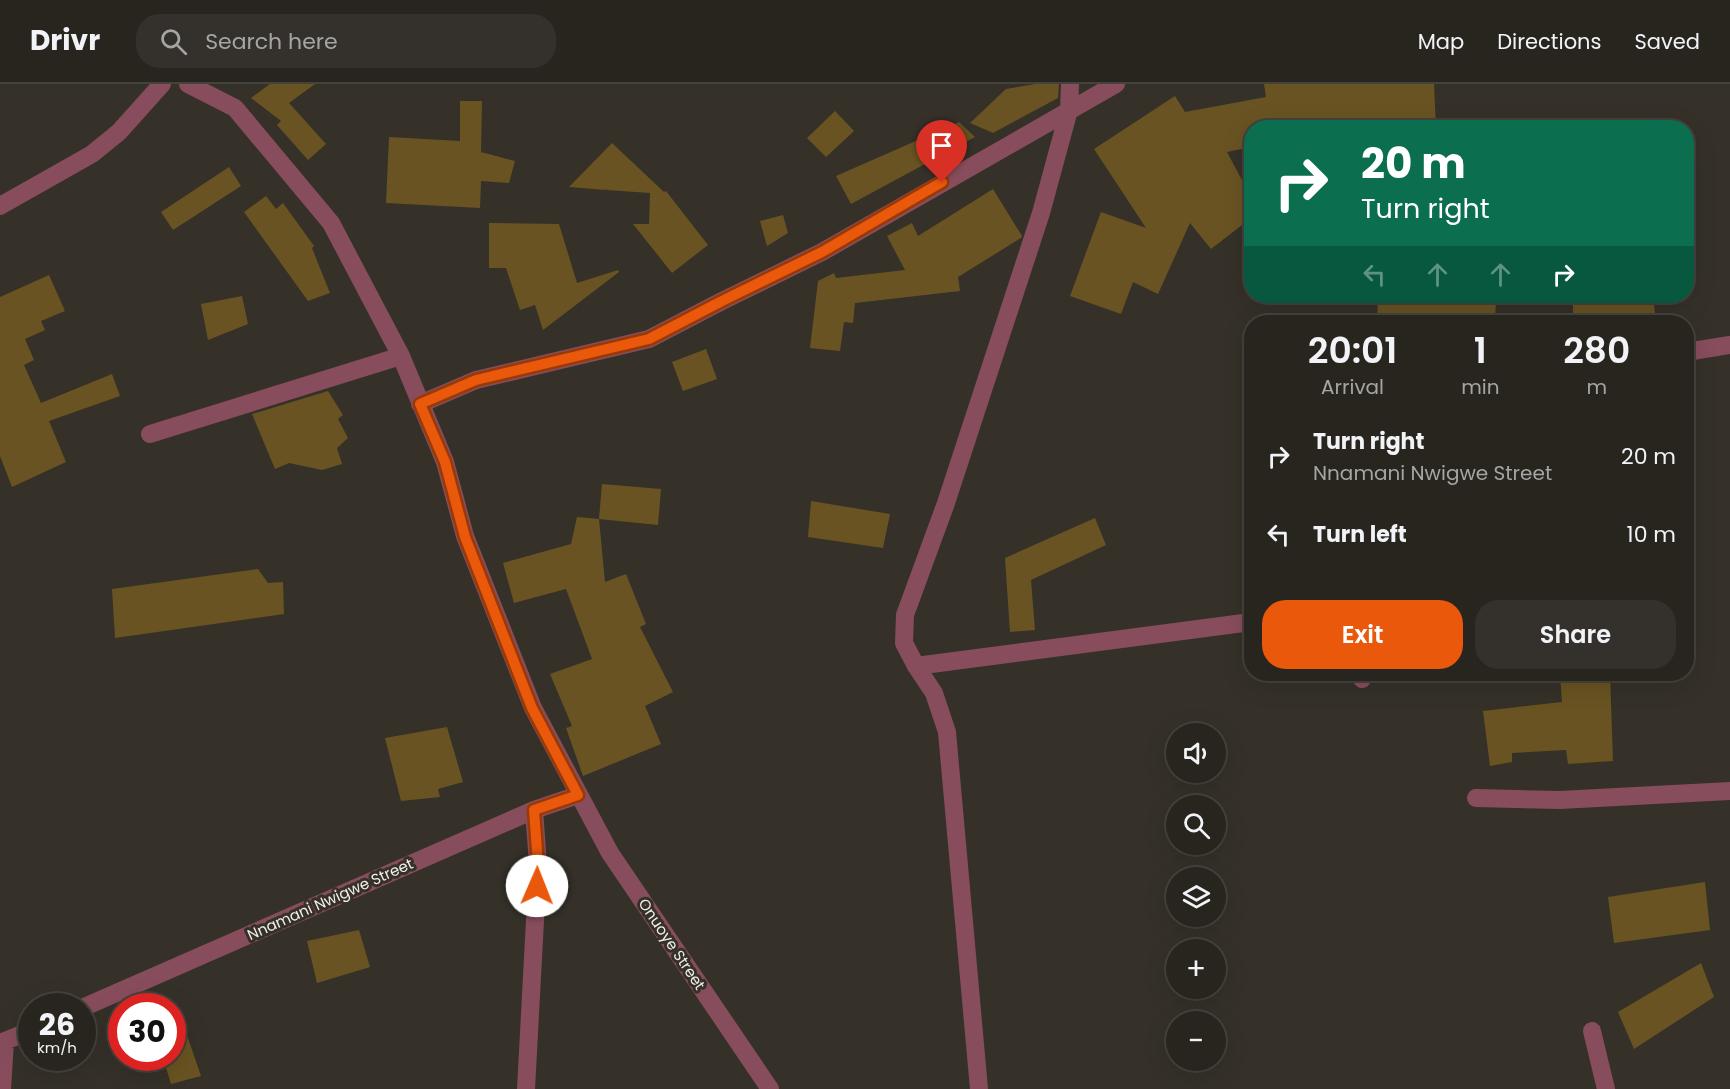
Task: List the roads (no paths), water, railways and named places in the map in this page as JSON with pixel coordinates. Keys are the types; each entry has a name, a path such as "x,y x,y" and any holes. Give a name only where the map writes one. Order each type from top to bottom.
{"street":[{"path":"0,206 92,154 119,132 162,84"},
{"name":"Onuoye Street","path":"188,84 236,108 331,223 401,356 445,462 465,537 532,708 610,853 770,1089"},
{"path":"979,1089 947,732 934,693 904,643 904,615 946,503 1041,213 1069,110 1070,84"},
{"path":"420,404 476,380 649,339 822,252 1116,84"},
{"path":"1694,351 1730,345"},
{"path":"150,434 401,356"},
{"path":"916,666 1244,623"},
{"path":"1476,798 1560,800 1730,791"},
{"name":"Nnamani Nwigwe Street","path":"96,1002 534,810 578,795"},
{"path":"526,1089 538,864 534,810"},
{"path":"1592,1031 1606,1089"},
{"path":"2,1089 3,1042 18,1036"}]}
